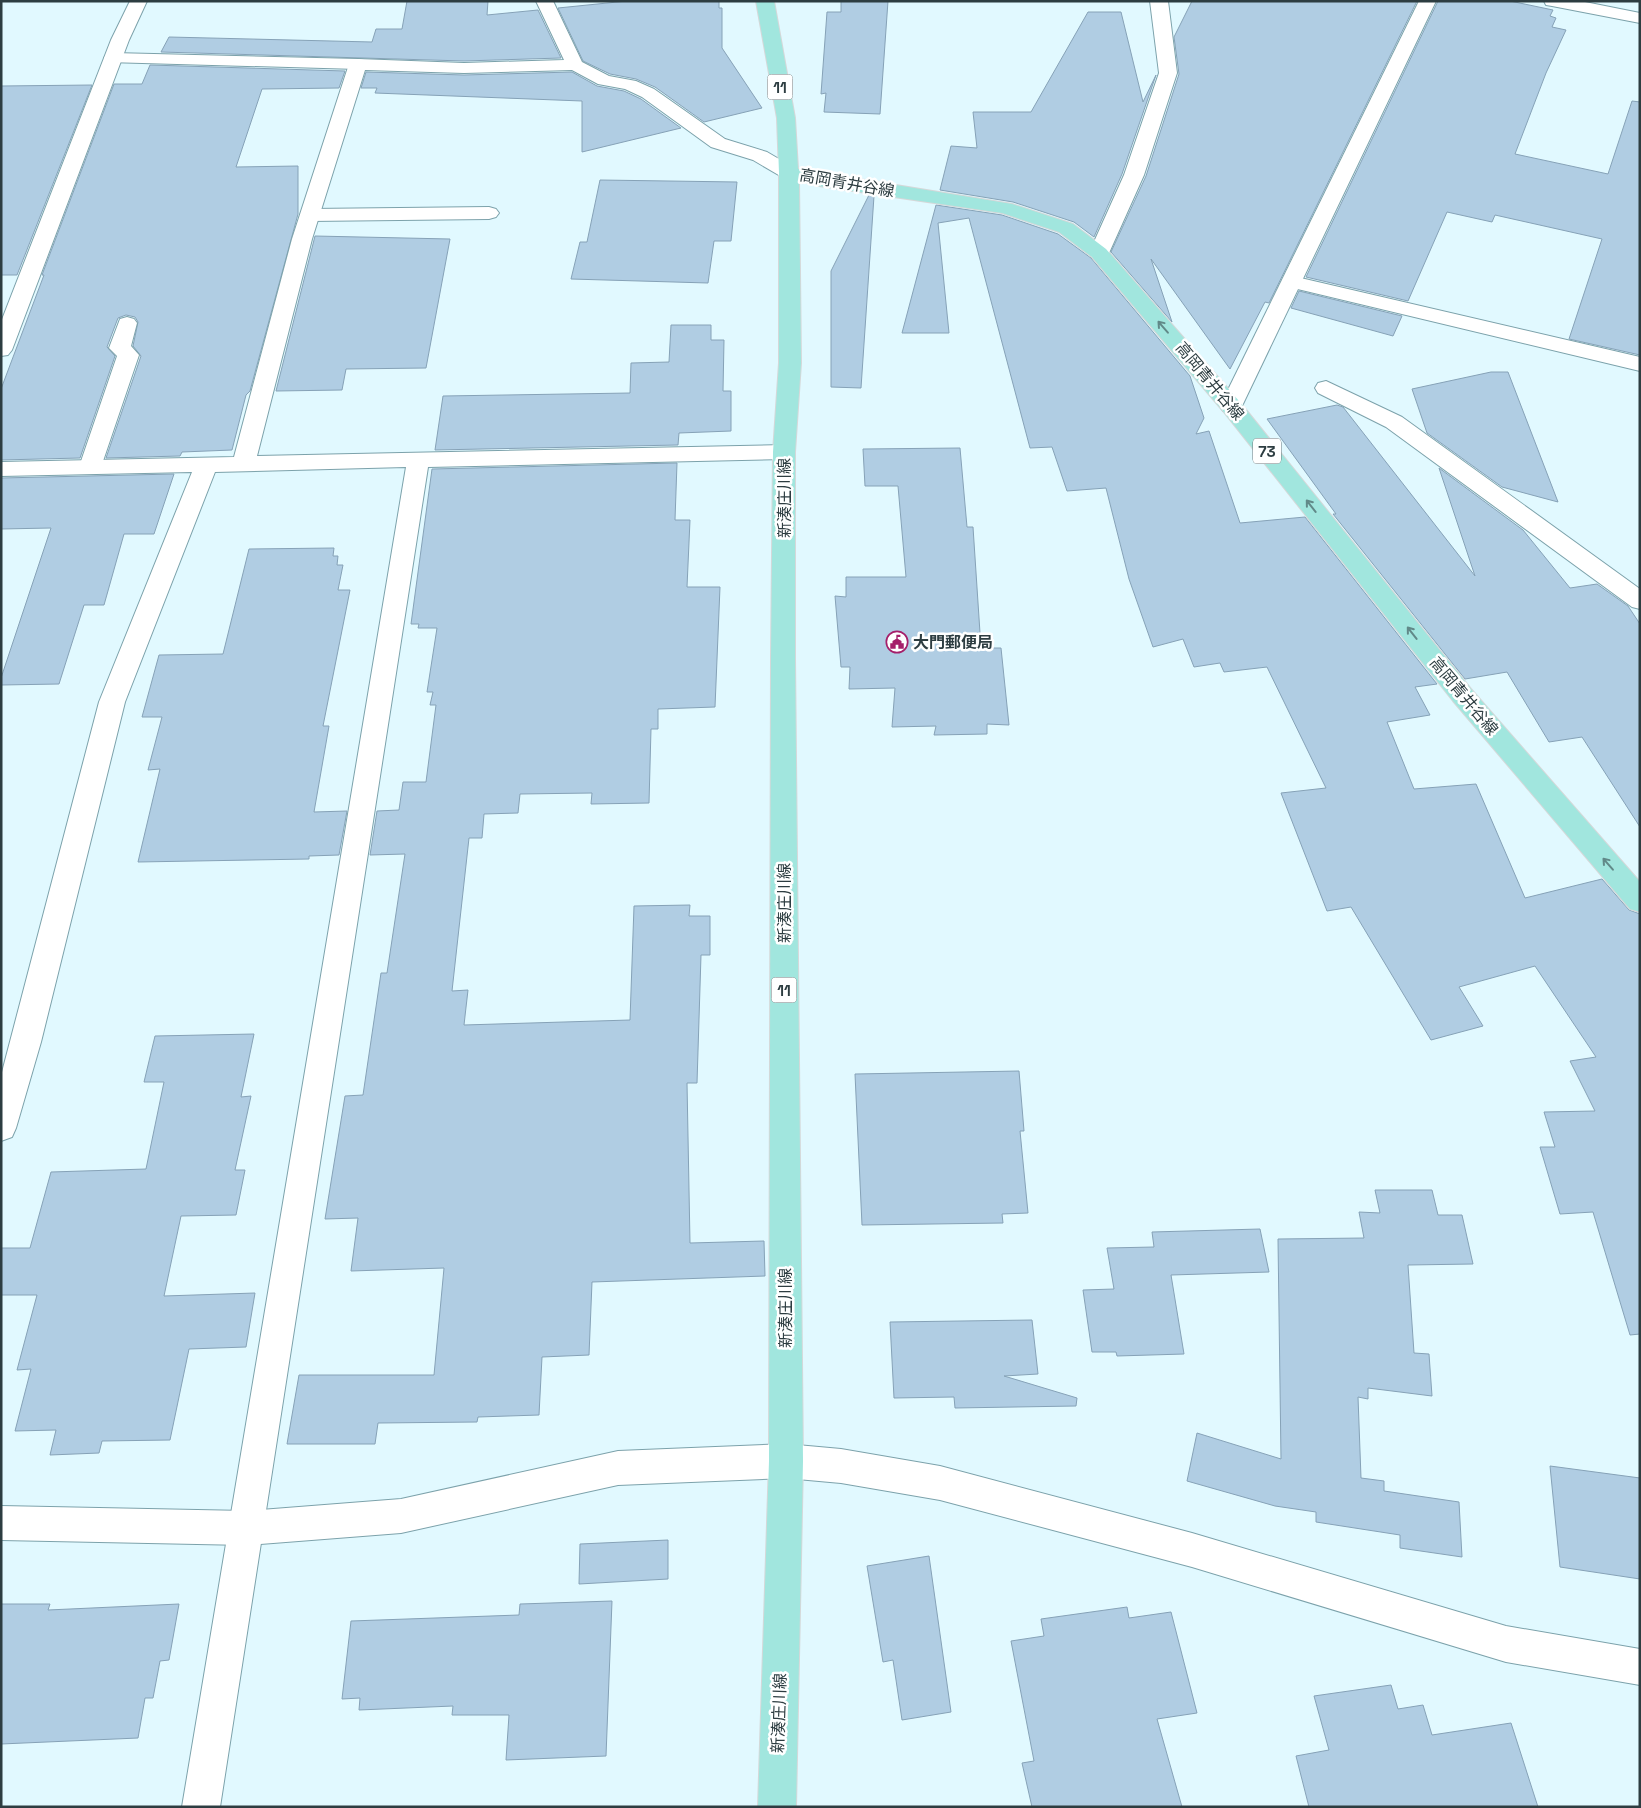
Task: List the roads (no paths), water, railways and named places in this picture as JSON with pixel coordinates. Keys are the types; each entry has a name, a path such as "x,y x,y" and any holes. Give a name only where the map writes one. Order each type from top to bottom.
{"main road":[{"name":"新湊庄川線","path":"765,1 786,118 789,173 790,363 784,452 786,1461 777,1807"},
{"name":"高岡青井谷線","path":"789,173 820,180 1005,208 1066,228 1099,253 1231,406 1462,695 1640,901"}],"street":[{"path":"1,350 113,58 139,1"},
{"path":"544,1 575,65"},
{"path":"1099,253 1134,175 1168,73 1159,1"},
{"path":"1231,406 1428,1"},
{"path":"1552,1 1640,18"},
{"path":"113,58 464,68 575,65 604,80 630,85 648,93 718,143 760,156 789,173"},
{"path":"244,463 310,215 358,64"},
{"path":"310,215 489,213"},
{"path":"1292,282 1640,364"},
{"path":"90,467 128,355 120,348 127,323"},
{"path":"1326,388 1394,422 1640,601"},
{"path":"1,469 784,452"},
{"path":"201,1807 418,461"},
{"path":"1,1128 13,1042 112,702 206,465"},
{"path":"1,1524 246,1528 401,1516 618,1468 786,1461 841,1466 940,1484 1192,1550 1506,1644 1640,1667"}],"place":[{"name":"大門郵便局","path":"897,642"}]}
